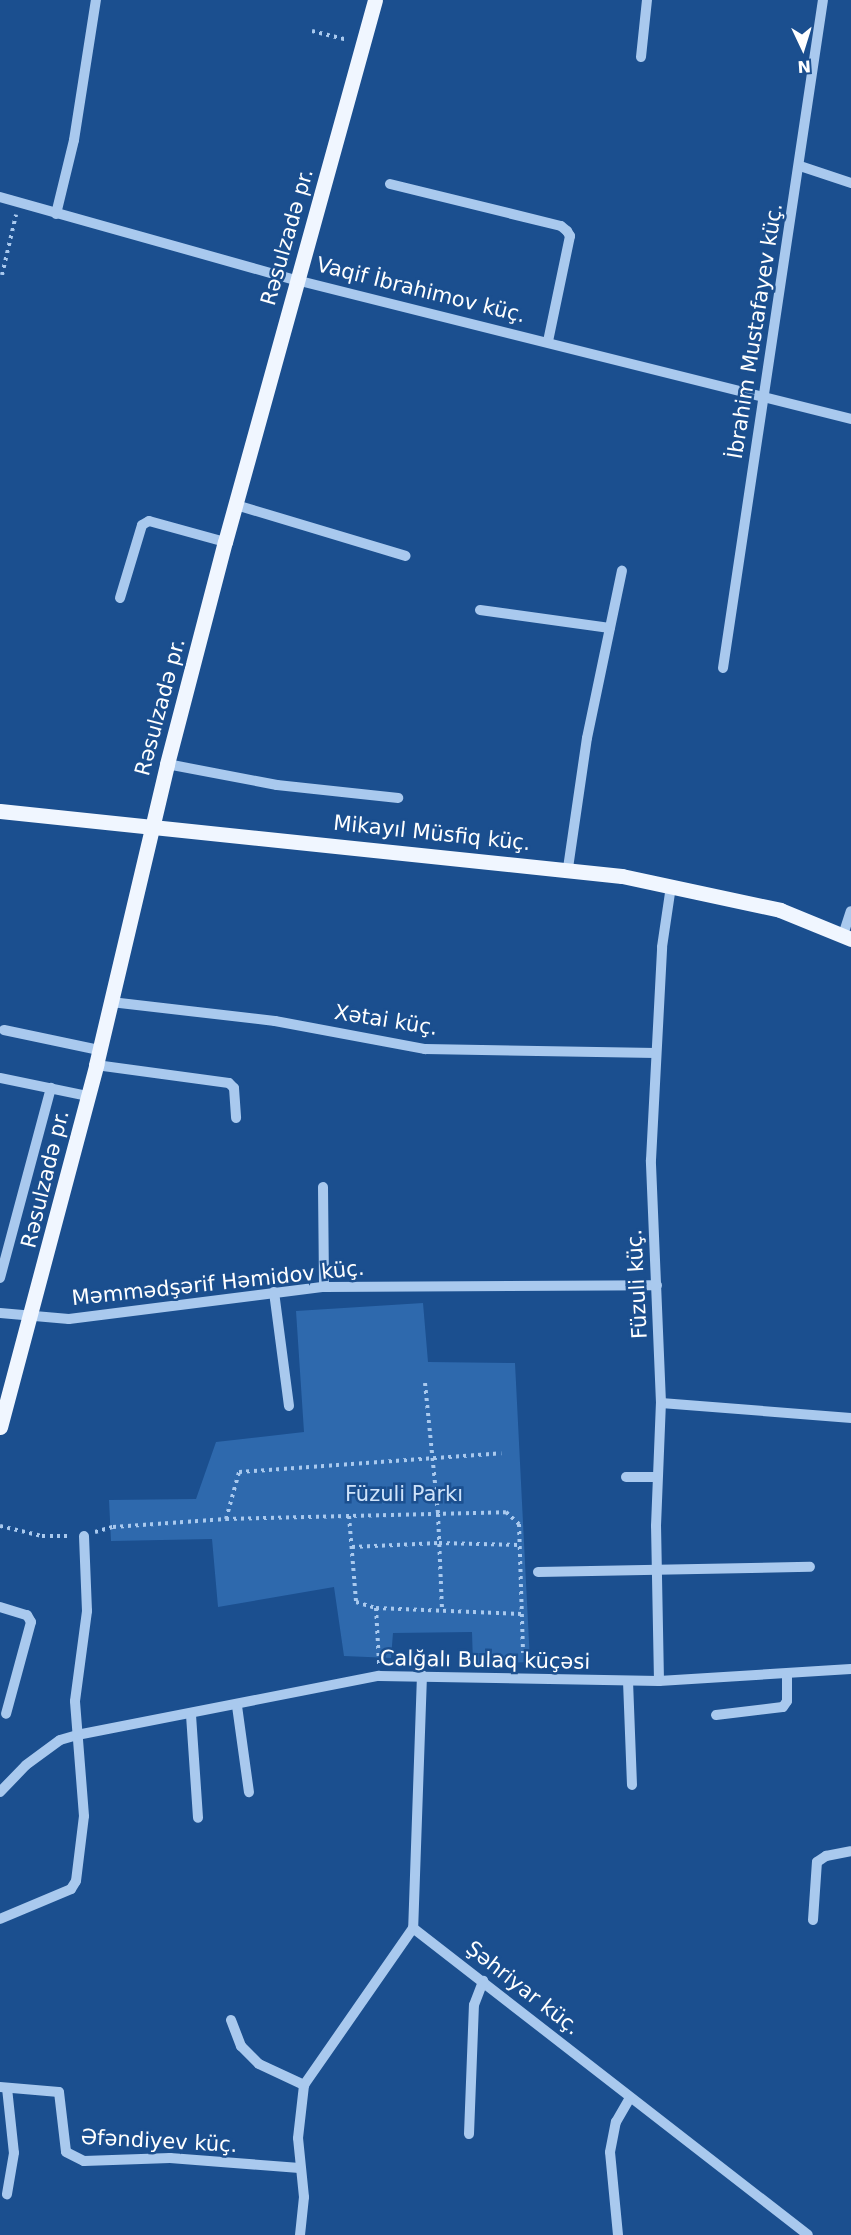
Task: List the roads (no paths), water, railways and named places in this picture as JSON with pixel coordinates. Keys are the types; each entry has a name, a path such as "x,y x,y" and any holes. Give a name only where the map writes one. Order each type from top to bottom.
{"main road":[{"name":"Rəsulzadə pr.","path":"0,1427 31,1319 98,1057 167,764 225,542 375,0"},
{"name":"Mikayıl Müsfiq küç.","path":"0,811 568,868 671,886 780,910 847,937"}],"street":[{"path":"56,214 74,140 96,0"},
{"path":"641,57 647,0"},
{"name":"İbrahim Mustafayev küç.","path":"723,668 824,0"},
{"path":"800,166 851,183"},
{"path":"390,184 561,226 567,231 570,236 548,341"},
{"name":"Vaqif İbrahimov küç.","path":"0,197 296,280 548,341 765,400 851,419"},
{"path":"236,505 406,556"},
{"path":"120,598 142,525 149,521 225,542"},
{"path":"568,868 586,738 622,571"},
{"path":"480,610 610,628"},
{"path":"167,764 277,785 398,798"},
{"name":"Füzuli küç.","path":"660,1681 657,1477 661,1403 651,1160 664,921 671,886"},
{"path":"847,937 851,911"},
{"name":"Xətai küç.","path":"111,1002 275,1021 425,1049 656,1053"},
{"path":"4,1030 98,1057 229,1083 234,1088 236,1118"},
{"path":"0,1078 88,1096"},
{"path":"0,1278 51,1088"},
{"path":"323,1187 324,1287"},
{"name":"Məmmədşərif Həmidov küç.","path":"0,1313 31,1319 69,1320 324,1287 657,1285"},
{"path":"274,1292 289,1406"},
{"path":"661,1403 851,1418"},
{"path":"626,1477 657,1477"},
{"path":"0,1919 71,1889 76,1881 84,1816 75,1701 87,1611 84,1536"},
{"path":"538,1572 657,1572 810,1567"},
{"path":"0,1607 27,1615 31,1622 6,1714"},
{"name":"Calğalı Bulaq küçəsi","path":"0,1792 26,1766 60,1740 77,1734 191,1715 379,1676 660,1681 851,1669"},
{"path":"716,1715 783,1707 787,1701 787,1674"},
{"path":"300,2235 304,2197 298,2138 304,2085 413,1928 422,1675"},
{"path":"628,1681 632,1785"},
{"path":"237,1706 249,1792"},
{"path":"191,1715 198,1818"},
{"path":"813,1920 817,1862 826,1856 851,1851"},
{"name":"Şəhriyar küç.","path":"413,1928 808,2235"},
{"path":"469,2134 474,2006 483,1981"},
{"path":"231,2020 241,2046 259,2064 304,2085"},
{"path":"3,2088 14,2152 7,2194"},
{"name":"Əfəndiyev küç.","path":"3,2088 59,2092 66,2152 72,2158 84,2161 170,2158 300,2168"},
{"path":"618,2235 610,2152 616,2122 630,2098"}],"park label":[{"name":"Füzuli Parkı","path":"404,1494"}]}
